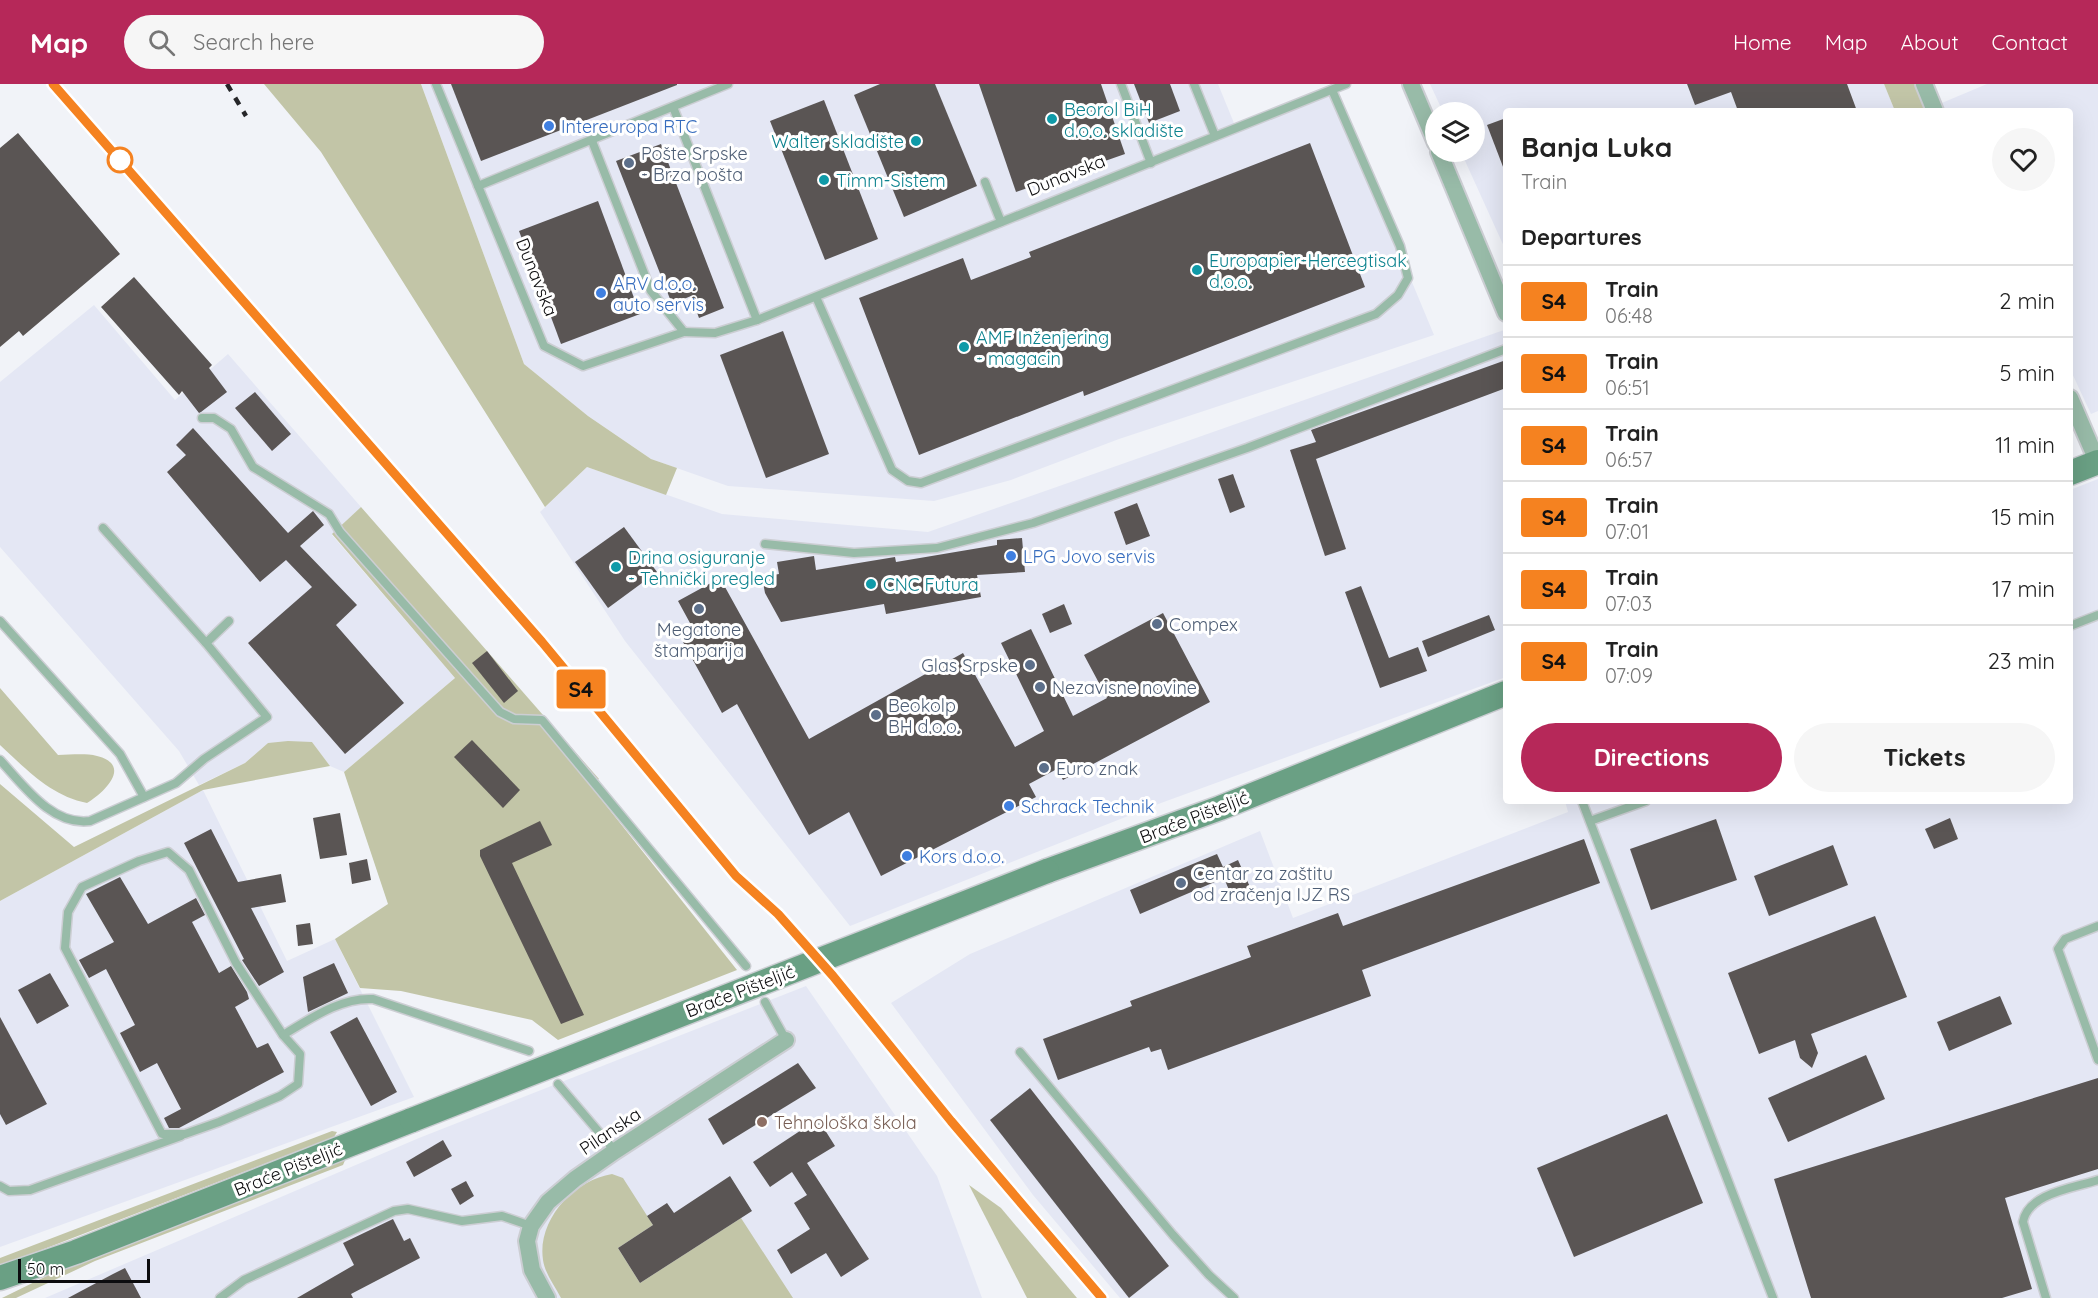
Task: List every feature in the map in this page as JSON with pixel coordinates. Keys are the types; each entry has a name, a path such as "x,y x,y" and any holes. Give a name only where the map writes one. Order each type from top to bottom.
{"street":[{"path":"1411,84 1425,117"},
{"path":"1924,84 1934,108"},
{"path":"1443,162 1503,306"},
{"path":"2073,405 2098,463 2073,472"},
{"name":"Braće Pišteljić","path":"0,1278 76,1252 1047,871 1220,808 1503,694"},
{"name":"Pilanska","path":"531,1226 539,1213 561,1190 615,1151 786,1040"},
{"path":"531,1226 527,1241 528,1256 547,1298"},
{"name":"Braće Pišteljić","path":"0,1288 76,1252"}],"lane":[{"name":"Dunavska","path":"436,84 544,346 583,366 684,332 715,333 757,320 1346,84"},
{"path":"478,186 728,84"},
{"path":"1121,84 1151,163"},
{"path":"1194,84 1215,136"},
{"path":"816,297 892,470 908,481 921,483 1376,314 1398,295 1408,278 1400,246 1332,90"},
{"path":"673,107 757,320"},
{"path":"592,141 651,291 684,332"},
{"path":"986,182 1001,222"},
{"path":"765,544 854,553 938,548 1044,520 1247,448 1503,351"},
{"path":"202,418 214,418 231,429 253,467 329,514 340,532 500,712 514,719 542,720 746,966"},
{"path":"0,760 33,796 66,819 77,823 90,821 176,783 204,759 267,717 103,528"},
{"path":"2073,625 2098,615"},
{"path":"0,621 120,754 144,798"},
{"path":"206,644 229,621"},
{"path":"1583,804 1773,1298"},
{"path":"1590,821 1638,804"},
{"path":"0,1186 9,1191 30,1190 130,1156 185,1134 280,1096 298,1084 300,1054 283,1035 236,963 189,870 168,852 139,861 82,887 68,912 65,948 162,1134 185,1134"},
{"path":"2098,926 2065,939 2058,950 2098,1060"},
{"path":"283,1035 325,1011 358,998 373,999 529,1052"},
{"path":"765,1002 786,1040"},
{"path":"1020,1052 1173,1235 1209,1275 1234,1298"},
{"path":"558,1084 615,1151"},
{"path":"2046,1298 2023,1222 2025,1214 2032,1204 2042,1198 2098,1180"},
{"path":"220,1298 244,1280 394,1210 408,1209 462,1221 502,1215 531,1226"}],"shaded area":[{"path":"421,84 1218,84 1236,128 1332,90 1434,335 1119,439 1011,480 934,501 728,486 651,459 588,416 524,364"},
{"path":"1430,84 1884,84 1894,108 1503,108 1503,244 1466,162 1485,162 1485,102 1438,102"},
{"path":"1987,84 2098,84 2098,411 2091,414 2073,375 2073,108 1939,108 1937,105"},
{"path":"94,305 175,400 228,354 361,507 332,535 455,678 344,772 330,766 312,742 268,743 245,763 199,785 179,751 0,547 0,382"},
{"path":"1503,330 1503,678 1161,803 850,926 625,641 540,512 587,467 722,514 928,532"},
{"path":"2098,479 2098,1298 1120,1298 1033,1195 891,1003 970,954 1260,831 1293,918 1568,812 1566,804 2073,804 2073,489"},
{"path":"203,790 287,961 335,939 414,1097 0,1247 0,901"},
{"path":"806,986 937,1176 982,1298 45,1298 419,1138"}],"green space":[{"path":"264,84 421,84 524,364 588,416 651,459 677,468 666,495 587,467 545,507 321,152"},
{"path":"1884,84 1921,84 1928,108 1894,108"},
{"path":"361,507 599,779 589,784 737,970 558,1040 532,1020 401,991 360,988 335,939 388,904 344,772 455,678 332,534"},
{"path":"0,688 58,755 83,754 108,760 114,772 112,779 101,793 87,803 62,794 40,780 0,745"},
{"path":"312,742 330,766 203,790 0,901 0,784 74,847 245,763 268,743"},
{"path":"332,1131 337,1132 334,1137 0,1266 0,1258"},
{"path":"346,1158 343,1165 95,1261 16,1298 2,1298 65,1267"},
{"path":"612,1174 623,1178 653,1225 618,1248 640,1283 741,1218 793,1298 561,1298 544,1265 543,1245 546,1231 552,1217 572,1193 584,1184"},
{"path":"969,1185 1001,1208 1077,1298 1027,1298"}],"building":[{"path":"451,84 677,84 677,85 481,161"},
{"name":"Walter skladište","path":"880,84 935,84 977,186 904,217 854,95"},
{"name":"Beorol BiH d.o.o. skladište","path":"979,84 1101,84 1125,154 1016,192"},
{"path":"1134,84 1170,84 1180,111 1149,123"},
{"path":"1687,84 1847,84 1856,108 1737,108 1731,92 1695,105"},
{"name":"Timm-Sistem","path":"824,100 878,239 825,260 770,121"},
{"path":"1503,119 1503,167 1487,125"},
{"path":"18,133 120,254 23,336 19,331 0,347 0,148"},
{"name":"Europapier-Hercegtisak d.o.o.","path":"1310,143 1365,287 1084,396 1083,391 919,455 859,298 963,258 971,280 1031,257 1029,252"},
{"path":"661,144 724,308 699,318 691,296 672,304 616,161"},
{"path":"598,201 640,314 561,344 519,231"},
{"path":"134,277 212,365 209,368 227,392 199,413 182,391 179,395 101,307"},
{"path":"783,331 829,454 766,478 720,355"},
{"path":"1503,361 1503,389 1316,459 1346,549 1325,556 1290,450 1316,442 1311,430"},
{"path":"255,392 291,434 272,451 235,408"},
{"path":"193,428 288,533 313,511 324,525 300,546 357,605 336,625 404,703 345,754 248,643 312,587 286,560 260,582 167,472 186,455 176,445"},
{"path":"1233,474 1245,507 1230,513 1218,479"},
{"path":"1137,503 1150,536 1126,545 1114,512"},
{"name":"Drina osiguranje - Tehnički pregled","path":"624,527 657,572 608,608 575,562"},
{"name":"CNC Futura","path":"1022,538 1025,572 977,575 981,597 886,614 884,604 781,622 765,593 762,577 779,574 777,562 814,556 816,570 895,557 896,562 997,545 997,540"},
{"path":"720,578 809,739 963,653 1015,747 1044,731 1001,643 1031,629 1073,716 1107,698 1084,655 1163,613 1210,702 1063,780 1057,769 1029,784 1036,797 881,876 849,812 809,835 737,704 722,713 683,642 696,634 678,601"},
{"path":"1361,586 1389,658 1418,647 1427,671 1380,688 1345,592"},
{"path":"1064,604 1072,624 1050,633 1042,614"},
{"path":"1489,615 1495,630 1428,657 1422,641"},
{"path":"487,651 518,691 504,703 472,663"},
{"path":"472,740 520,790 503,808 454,757"},
{"path":"340,813 347,855 320,859 313,818"},
{"path":"1950,818 1958,839 1934,849 1925,829"},
{"path":"1716,819 1737,880 1651,910 1630,849"},
{"path":"540,821 552,845 512,863 584,1015 561,1024 480,856 480,850"},
{"path":"211,829 238,882 281,874 286,902 251,908 284,972 259,986 242,960 244,959 184,843"},
{"path":"1584,839 1600,883 1362,970 1371,996 1168,1070 1161,1049 1151,1052 1149,1047 1058,1080 1043,1039 1132,1006 1130,1001 1251,957 1247,946 1338,913 1343,926"},
{"path":"1833,845 1848,885 1769,916 1754,876"},
{"name":"Centar za zaštitu od zračenja IJZ RS","path":"1217,854 1223,867 1238,860 1250,887 1231,895 1224,878 1140,914 1130,890"},
{"path":"367,859 371,880 352,884 349,863"},
{"path":"120,877 148,924 196,898 205,915 192,922 219,973 231,966 247,992 249,999 235,1007 257,1048 268,1043 284,1072 179,1128 169,1128 164,1118 181,1109 157,1063 140,1072 120,1033 135,1025 106,969 89,978 79,960 114,942 86,894"},
{"path":"1875,916 1907,997 1811,1034 1818,1053 1812,1068 1800,1058 1795,1040 1759,1054 1728,973"},
{"path":"310,923 313,944 298,946 296,925"},
{"path":"334,963 348,993 308,1012 303,977"},
{"path":"50,973 69,1006 37,1024 18,990"},
{"path":"2000,996 2012,1024 1949,1051 1937,1022"},
{"path":"0,1017 47,1104 6,1125 0,1114"},
{"path":"357,1017 397,1092 371,1106 330,1032"},
{"path":"1866,1055 1885,1099 1788,1142 1768,1098"},
{"path":"798,1063 816,1088 723,1145 708,1119"},
{"path":"2098,1078 2098,1169 2005,1198 2032,1289 2002,1298 1811,1298 1774,1179"},
{"path":"1030,1088 1169,1266 1129,1298 990,1120"},
{"path":"1667,1114 1703,1203 1574,1257 1537,1168"},
{"path":"818,1119 835,1146 807,1163 869,1259 841,1277 826,1253 791,1274 777,1250 810,1229 794,1203 807,1195 792,1172 770,1187 753,1162"},
{"path":"443,1140 452,1156 414,1177 406,1162"},
{"path":"730,1176 752,1211 640,1283 618,1248 653,1225 647,1216 667,1203 674,1213"},
{"path":"466,1181 474,1196 460,1205 451,1189"},
{"path":"393,1219 404,1241 410,1238 420,1258 351,1294 353,1298 297,1298 354,1265 343,1243"},
{"path":"125,1268 141,1298 68,1298 113,1274"}],"railway":[{"path":"53,84 542,642 736,876 778,914 833,976 951,1121 1102,1298"},
{"path":"227,84 246,116"}],"train":[{"name":"S4","path":"53,84 542,642 708,844 736,876 778,914 833,976 951,1121 1102,1298"}],"place":[{"name":"Beorol BiH d.o.o. skladište","path":"1052,119"},
{"name":"Intereuropa RTC","path":"549,126"},
{"name":"Walter skladište","path":"916,141"},
{"name":"Pošte Srpske - Brza pošta","path":"629,163"},
{"name":"Timm-Sistem","path":"824,180"},
{"name":"Europapier-Hercegtisak d.o.o.","path":"1197,270"},
{"name":"ARV d.o.o. auto servis","path":"601,293"},
{"name":"AMF Inženjering - magacin","path":"964,347"},
{"name":"LPG Jovo servis","path":"1011,556"},
{"name":"Drina osiguranje - Tehnički pregled","path":"616,567"},
{"name":"CNC Futura","path":"871,584"},
{"name":"Megatone štamparija","path":"699,609"},
{"name":"Compex","path":"1157,624"},
{"name":"Glas Srpske","path":"1030,665"},
{"name":"Nezavisne novine","path":"1040,687"},
{"name":"Beokolp BH d.o.o.","path":"876,715"},
{"name":"Euro znak","path":"1044,768"},
{"name":"Schrack Technik","path":"1009,806"},
{"name":"Kors d.o.o.","path":"907,856"},
{"name":"Centar za zaštitu od zračenja IJZ RS","path":"1181,883"},
{"name":"Tehnološka škola","path":"762,1122"}]}
